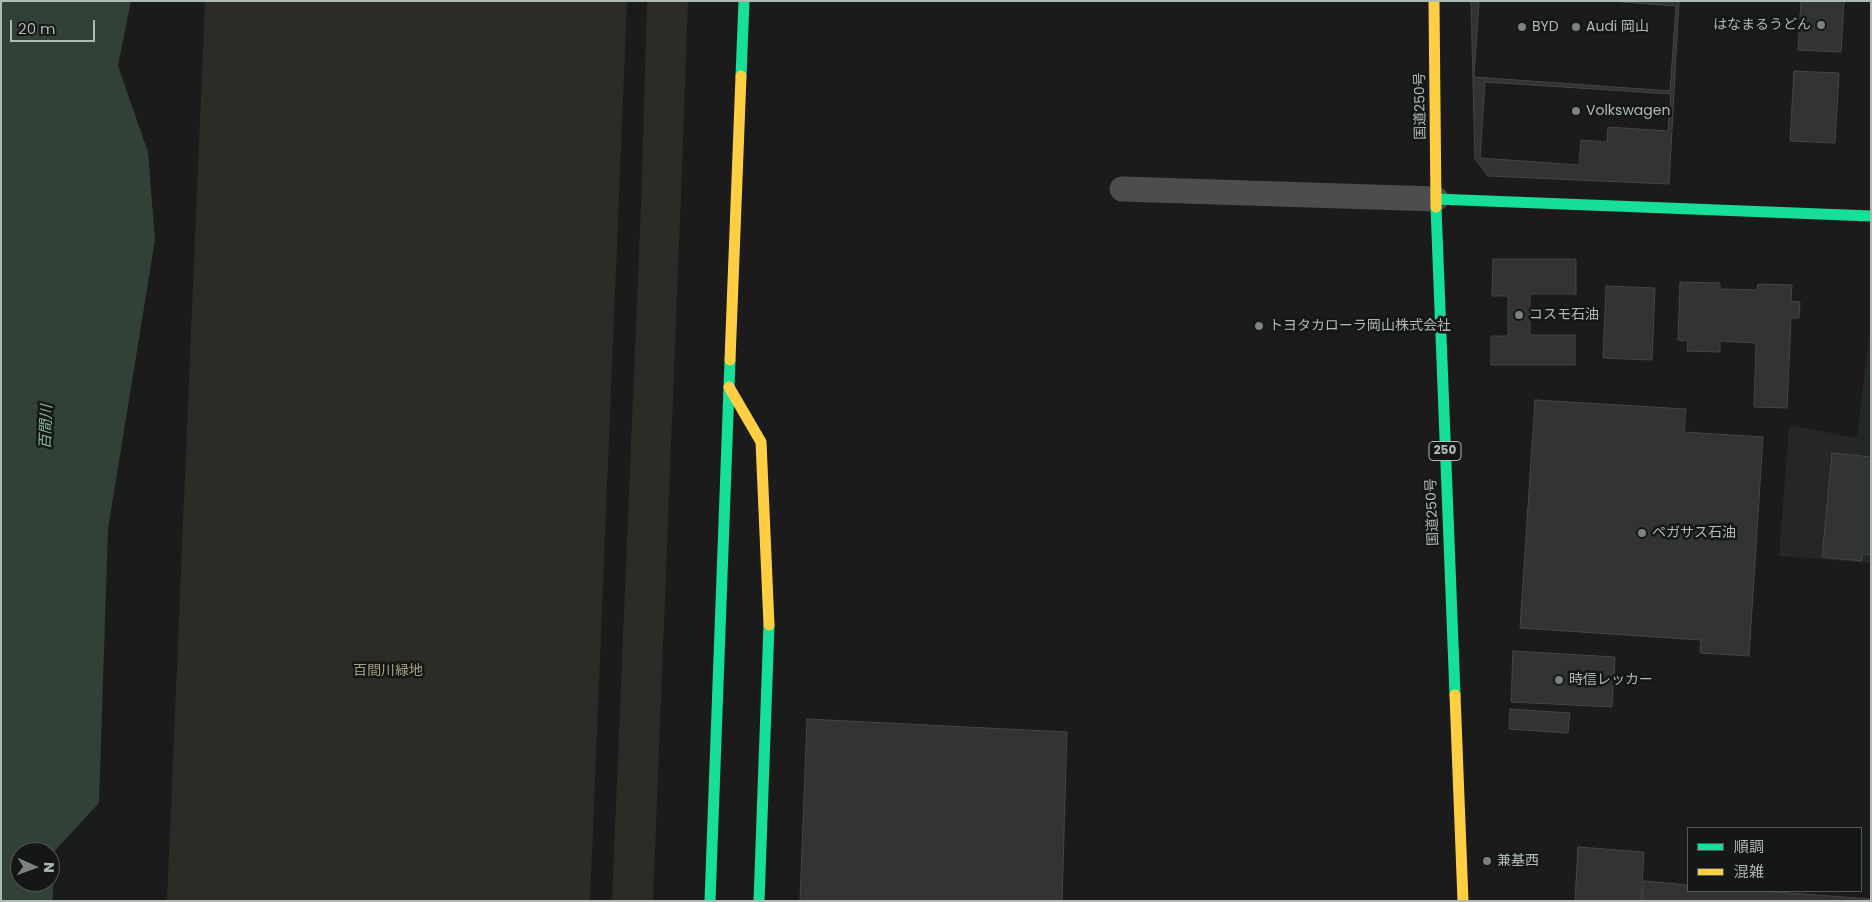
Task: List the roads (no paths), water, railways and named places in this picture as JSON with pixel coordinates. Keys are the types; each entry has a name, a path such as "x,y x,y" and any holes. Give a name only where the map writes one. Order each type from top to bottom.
{"main road":[{"path":"710,901 744,1"},
{"name":"国道250号","path":"1434,1 1437,261 1463,901"},
{"path":"1436,198 1871,216"},
{"path":"730,387 761,442 769,614 759,901"}],"street":[{"path":"1122,189 1436,198"}],"water":[{"path":"1,1 131,1 118,66 148,152 155,240 108,529 99,803 60,845 60,842 10,842 10,892 18,892 10,901 1,901"}],"waterway":[{"name":"百間川","path":"27,892 27,901"}],"place":[{"name":"はなまるうどん","path":"1821,25"},
{"name":"BYD","path":"1522,27"},
{"name":"Audi 岡山","path":"1576,27"},
{"name":"Volkswagen","path":"1576,111"},
{"name":"コスモ石油","path":"1519,315"},
{"name":"トヨタカローラ岡山株式会社","path":"1259,326"},
{"name":"ペガサス石油","path":"1642,533"},
{"name":"時信レッカー","path":"1559,680"},
{"name":"兼基西","path":"1487,861"}],"park label":[{"name":"百間川緑地","path":"388,671"}]}
